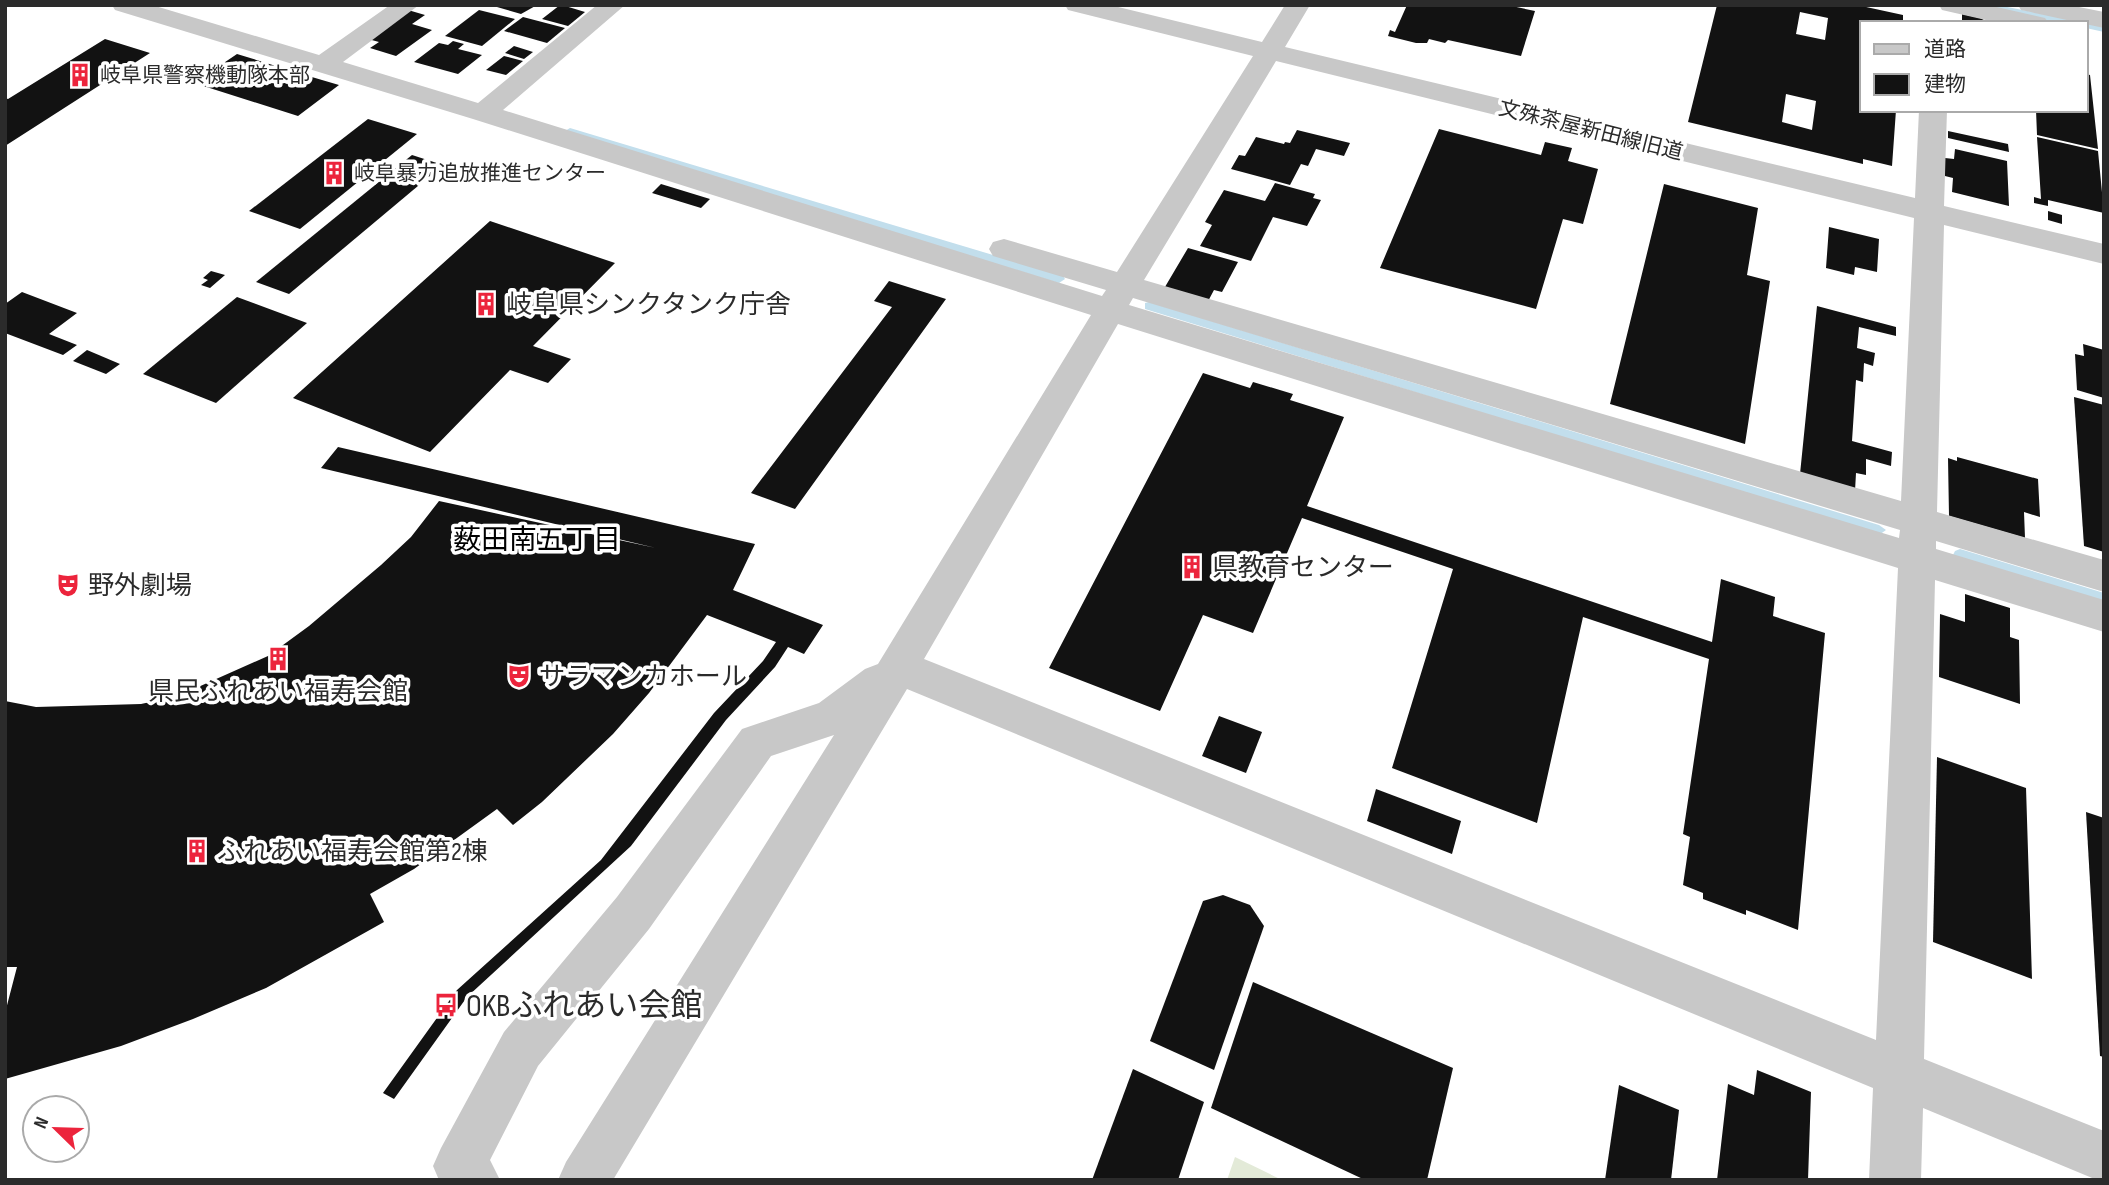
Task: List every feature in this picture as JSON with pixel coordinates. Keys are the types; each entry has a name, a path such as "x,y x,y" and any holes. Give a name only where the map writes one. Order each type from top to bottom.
{"street":[{"path":"124,5 332,58 407,5"},
{"path":"187,5 332,58 490,107 1919,540 2104,616"},
{"path":"490,107 613,5"},
{"name":"文殊茶屋新田線旧道","path":"1077,5 2104,254"},
{"path":"584,1180 898,667 1117,297 1298,5"},
{"path":"1951,5 2027,21"},
{"path":"2030,5 2104,20"},
{"path":"1895,1180 1933,112"},
{"path":"1919,540 2104,576"},
{"path":"898,667 2104,1157"},
{"path":"474,1180 459,1166 521,1049 633,913 757,742 832,717 898,667"}],"green space":[{"path":"1235,1157 1282,1180 1227,1180"}],"building":[{"path":"490,5 537,5 521,14"},
{"path":"560,5 585,12 568,26 542,19"},
{"path":"1407,5 1507,5 1535,11 1521,56 1448,40 1445,43 1429,39 1427,43 1416,43 1388,36 1390,30 1395,32"},
{"path":"1717,5 1857,5 1903,15 1903,21 1860,21 1860,112 1896,112 1892,166 1863,159 1863,164 1688,122","holes":["1800,12 1828,18 1825,40 1796,34","1786,94 1816,101 1812,130 1782,122"]},
{"path":"408,10 425,15 412,24 432,30 396,56 370,48 379,42 368,39"},
{"path":"479,10 515,19 482,46 445,36"},
{"path":"1962,14 1986,21 1962,21"},
{"path":"523,17 565,28 547,43 504,31"},
{"name":"岐阜県警察機動隊本部","path":"105,39 150,53 5,146 5,98 8,99"},
{"path":"453,41 464,44 458,49 482,55 458,74 414,62 439,43 448,45"},
{"path":"514,46 533,52 524,59 505,53"},
{"path":"237,54 339,85 298,116 194,83"},
{"path":"504,56 523,61 506,75 486,70"},
{"path":"2090,75 2098,149 2037,135 2036,112 2088,112"},
{"name":"岐阜暴力追放推進センター","path":"368,119 417,134 300,229 249,211"},
{"path":"1439,129 1541,155 1545,142 1572,148 1568,161 1598,169 1583,224 1563,219 1536,309 1380,268"},
{"path":"1297,130 1350,143 1344,156 1316,149 1308,166 1301,164 1290,185 1231,169 1239,155 1245,156 1256,137 1290,143"},
{"path":"1948,131 2008,144 2009,152 1948,138"},
{"path":"2037,137 2098,151 2104,213 2048,200 2048,206 2034,203 2034,197 2041,199"},
{"path":"1955,149 2007,161 2009,206 1952,192 1953,178 1945,176 1945,158 1954,159"},
{"path":"412,155 443,165 289,294 256,282"},
{"path":"1275,183 1315,194 1313,198 1321,200 1307,226 1273,217 1251,261 1200,246 1212,225 1205,222 1224,190 1265,201"},
{"path":"661,184 710,199 701,208 652,193"},
{"path":"1664,184 1758,208 1747,275 1770,281 1745,444 1610,404"},
{"path":"2048,211 2062,215 2062,224 2048,220"},
{"name":"岐阜県シンクタンク庁舎","path":"490,221 615,263 533,346 571,359 548,383 510,370 430,452 293,398"},
{"path":"1829,227 1879,239 1877,272 1855,267 1854,275 1826,268"},
{"path":"1188,248 1238,262 1222,292 1214,290 1206,305 1162,292"},
{"path":"211,271 225,275 210,288 201,285 208,280 203,278"},
{"path":"889,281 946,299 795,509 751,493 892,307 874,301"},
{"path":"22,292 77,313 49,334 77,345 63,355 5,333 5,304"},
{"path":"237,297 307,323 216,403 143,374"},
{"path":"1817,306 1896,327 1896,336 1859,327 1857,348 1875,353 1873,366 1864,363 1863,382 1856,380 1852,441 1892,452 1891,466 1866,459 1866,475 1856,473 1855,491 1800,474"},
{"path":"2083,344 2104,350 2104,398 2077,390 2075,354 2084,356"},
{"path":"87,350 120,364 106,374 73,361"},
{"path":"1203,373 1250,388 1253,382 1293,394 1290,400 1344,417 1307,506 1712,642 1721,579 1775,597 1773,616 1825,633 1798,930 1746,910 1746,915 1703,899 1703,893 1683,885 1690,837 1683,834 1709,659 1583,617 1537,823 1392,768 1453,569 1302,518 1253,633 1203,615 1160,711 1049,668"},
{"path":"2074,397 2104,405 2104,552 2084,546"},
{"path":"338,447 755,544 733,590 823,625 804,654 788,647 775,667 726,720 631,846 467,997 394,1099 383,1093 457,990 601,860 714,713 763,661 776,642 707,615 649,693 613,734 542,802 513,825 497,809 414,869 370,894 384,922 266,988 193,1019 121,1046 5,1079 5,1013 17,967 5,967 5,701 36,707 141,704 178,696 268,656 309,626 381,565 411,537 439,501 656,548 321,468"},
{"path":"1957,457 2038,479 2040,517 2024,512 2025,538 1949,516 1948,458 1957,461"},
{"path":"1965,594 2010,608 2010,637 2019,640 2020,704 1939,677 1940,614 1965,622"},
{"path":"1219,716 1262,732 1246,773 1202,756"},
{"path":"1937,757 2026,788 2032,979 1933,942"},
{"path":"1376,789 1461,821 1452,854 1367,821"},
{"path":"2086,812 2104,818 2104,1057 2100,1056"},
{"path":"1223,895 1250,905 1264,926 1214,1070 1150,1041 1203,901"},
{"path":"1253,982 1453,1068 1427,1180 1365,1180 1211,1108"},
{"path":"1133,1069 1204,1102 1178,1180 1092,1180"},
{"path":"1757,1070 1811,1092 1808,1180 1717,1180 1728,1084 1754,1095"},
{"path":"1619,1085 1679,1110 1671,1180 1605,1180"}],"waterway":[{"path":"1997,8 2063,21"},
{"path":"2088,25 2104,29"},
{"path":"570,131 1059,279"},
{"path":"1149,306 1879,530"},
{"path":"1960,555 2104,599"}],"place":[{"name":"岐阜県警察機動隊本部","path":"80,75"},
{"name":"岐阜暴力追放推進センター","path":"334,173"},
{"name":"岐阜県シンクタンク庁舎","path":"486,304"},
{"name":"県教育センター","path":"1192,567"},
{"name":"野外劇場","path":"68,585"},
{"name":"県民ふれあい福寿会館","path":"278,659"},
{"name":"サラマンカホール","path":"519,676"},
{"name":"ふれあい福寿会館第2棟","path":"197,851"},
{"name":"OKBふれあい会館","path":"446,1005"}],"district":[{"name":"薮田南五丁目","path":"537,539"}]}
